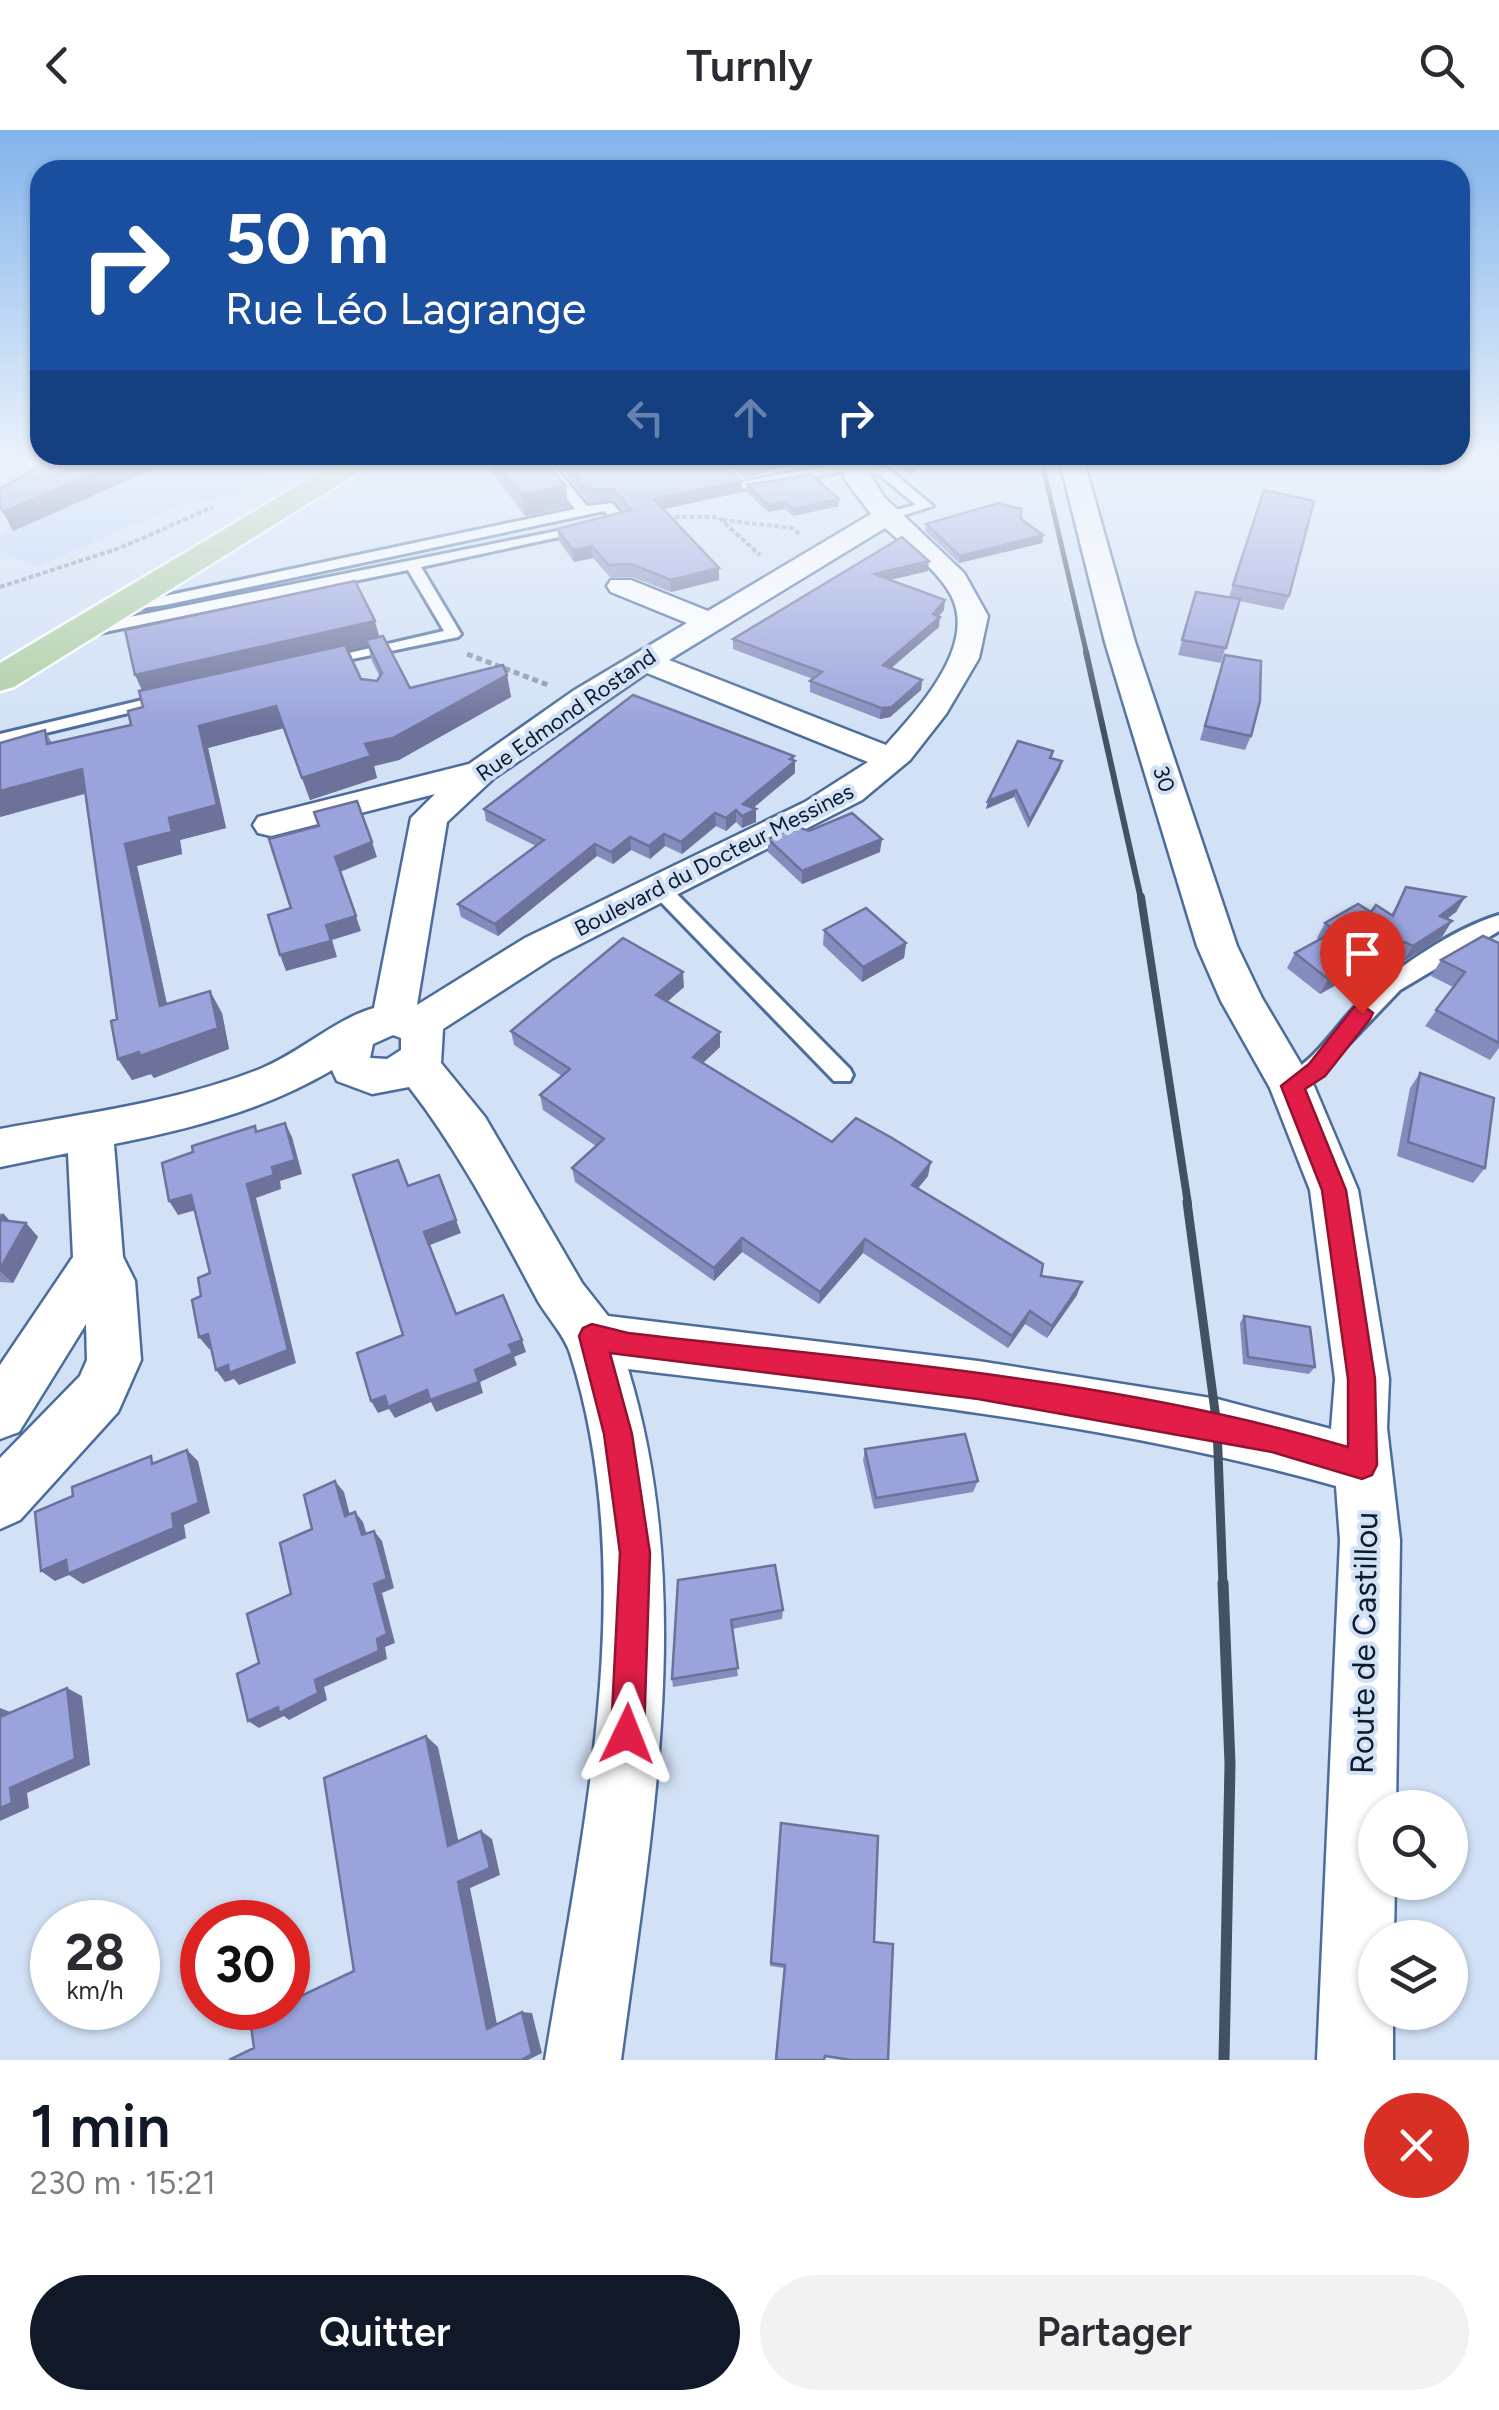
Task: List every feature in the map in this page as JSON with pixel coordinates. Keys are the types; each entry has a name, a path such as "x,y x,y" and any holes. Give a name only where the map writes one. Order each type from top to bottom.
{"main road":[{"path":"0,680 217,548"}],"street":[{"name":"Rue Edmond Rostand","path":"429,818 482,771 584,698 834,548"},
{"name":"Boulevard du Docteur Messines","path":"390,1044 540,948 866,782 912,741 937,708 974,628 974,615 956,582 919,548"},
{"name":"30","path":"1095,548 1120,642 1217,946 1242,1001 1292,1086 1334,1190 1362,1379 1362,1465"},
{"path":"621,586 709,622"},
{"path":"642,660 890,758"},
{"path":"270,825 482,771"},
{"path":"378,798 429,818 390,1044"},
{"path":"0,1148 187,1112 390,1044"},
{"path":"390,1044 470,1130 564,1299 592,1336 614,1412 635,1553 626,1770 583,2060"},
{"path":"0,1500 99,1394 114,1360 110,1281 98,1261 90,1129"},
{"path":"0,1413 98,1261"},
{"path":"592,1336 628,1346 978,1386 1199,1423 1362,1465"},
{"name":"Route de Castillou","path":"1356,2060 1370,1540 1362,1465"}],"lane":[{"path":"120,607 414,548"},
{"path":"85,630 498,548"},
{"path":"301,668 360,662 452,634 413,566"},
{"path":"0,739 188,695"},
{"path":"660,890 842,1075"},
{"path":"1292,1086 1317,1070 1362,1013 1399,978 1499,922"}],"path":[{"path":"0,587 120,548"},
{"path":"752,548 786,578"},
{"path":"815,548 823,555"},
{"path":"428,640 584,698"}],"shaded area":[{"path":"0,548 79,548 37,566"}],"building":[{"path":"594,548 700,548 719,568 671,580 631,564 609,565"},
{"path":"884,548 914,548 929,561 874,574 945,600 933,614 940,617 883,665 922,680 892,707 881,708 810,681 822,672 733,639"},
{"path":"952,548 991,548 960,556"},
{"path":"1245,548 1302,548 1289,596 1233,585"},
{"path":"355,581 375,621 135,675 125,630"},
{"path":"1196,592 1240,599 1226,648 1182,640"},
{"path":"383,636 410,688 503,665 507,675 393,738 365,744 371,756 302,778 276,706 199,726 217,805 169,818 172,832 125,844 160,1006 210,991 218,1028 140,1056 139,1052 118,1059 111,1021 117,1019 82,769 0,791 0,743 45,730 47,744 131,725 128,711 143,707 139,691 345,645 361,679 377,681 382,673 366,640"},
{"path":"1225,655 1261,661 1260,701 1251,736 1205,726"},
{"path":"633,695 794,756 790,759 795,761 743,804 756,809 742,816 736,810 726,818 715,813 681,842 664,834 649,846 630,837 611,852 595,844 495,924 458,904 544,840 484,809"},
{"path":"1018,741 1053,751 1050,758 1062,761 1030,820 1016,790 988,801"},
{"path":"357,801 372,842 335,857 356,916 326,925 331,941 280,955 268,915 291,908 269,839 319,826 314,812"},
{"path":"852,813 882,839 802,871 768,839 795,826 809,831"},
{"path":"1406,887 1465,897 1440,916 1452,921 1413,946 1405,942 1370,966 1372,954 1328,979 1295,953 1335,931 1325,923 1358,904 1371,912 1376,905 1393,916"},
{"path":"866,908 906,943 863,967 824,930"},
{"path":"1483,936 1499,943 1499,1043 1436,1010 1465,972 1441,960"},
{"path":"623,938 683,972 656,995 720,1032 693,1057 832,1142 856,1118 892,1138 931,1162 912,1185 1043,1264 1041,1276 1082,1282 1052,1326 1030,1311 1012,1336 865,1239 820,1292 742,1238 714,1268 572,1168 604,1139 540,1095 570,1069 511,1031"},
{"path":"1420,1073 1494,1098 1485,1168 1408,1142"},
{"path":"285,1123 295,1160 272,1167 274,1175 247,1184 288,1350 229,1373 228,1365 216,1370 208,1334 199,1337 192,1300 201,1296 198,1278 210,1273 191,1195 169,1201 162,1163 193,1152 192,1146 255,1126 256,1132"},
{"path":"398,1160 408,1186 439,1175 456,1220 424,1232 456,1314 503,1295 522,1340 509,1345 513,1353 475,1370 479,1382 430,1400 427,1390 388,1407 385,1396 371,1401 357,1353 403,1335 353,1175"},
{"path":"0,1220 26,1223 0,1269"},
{"path":"1244,1316 1310,1327 1315,1367 1248,1357"},
{"path":"965,1434 978,1481 876,1498 865,1449"},
{"path":"187,1450 199,1503 172,1514 174,1528 68,1574 66,1560 41,1571 35,1512 73,1496 72,1487 151,1456 152,1464"},
{"path":"335,1481 345,1516 355,1512 362,1535 374,1531 387,1579 374,1584 387,1634 377,1639 379,1651 315,1680 318,1693 279,1713 278,1707 248,1721 237,1674 259,1663 247,1614 291,1594 280,1543 312,1529 304,1495"},
{"path":"775,1565 783,1610 731,1620 738,1668 672,1679 678,1580"},
{"path":"67,1688 75,1759 10,1788 12,1803 0,1808 0,1717"},
{"path":"426,1736 448,1846 481,1831 490,1868 458,1882 487,2029 522,2012 532,2054 521,2060 229,2060 254,2048 252,2030 310,2030 310,1992 354,1971 324,1778"},
{"path":"781,1823 878,1836 874,1942 893,1944 888,2060 825,2056 824,2060 776,2060 785,1965 771,1963"}],"railway":[{"path":"1062,548 1087,655"},
{"path":"1086,652 1141,899"},
{"path":"1141,897 1188,1204"},
{"path":"1187,1202 1217,1426 1223,1585"},
{"path":"1223,1583 1230,1764 1224,2060"}],"route":[{"path":"627,1734 635,1553 614,1412 592,1336 628,1346 696,1350 978,1386 1149,1414 1272,1438 1362,1465 1362,1379 1334,1190 1326,1162 1292,1086 1317,1070 1362,1013"}]}
